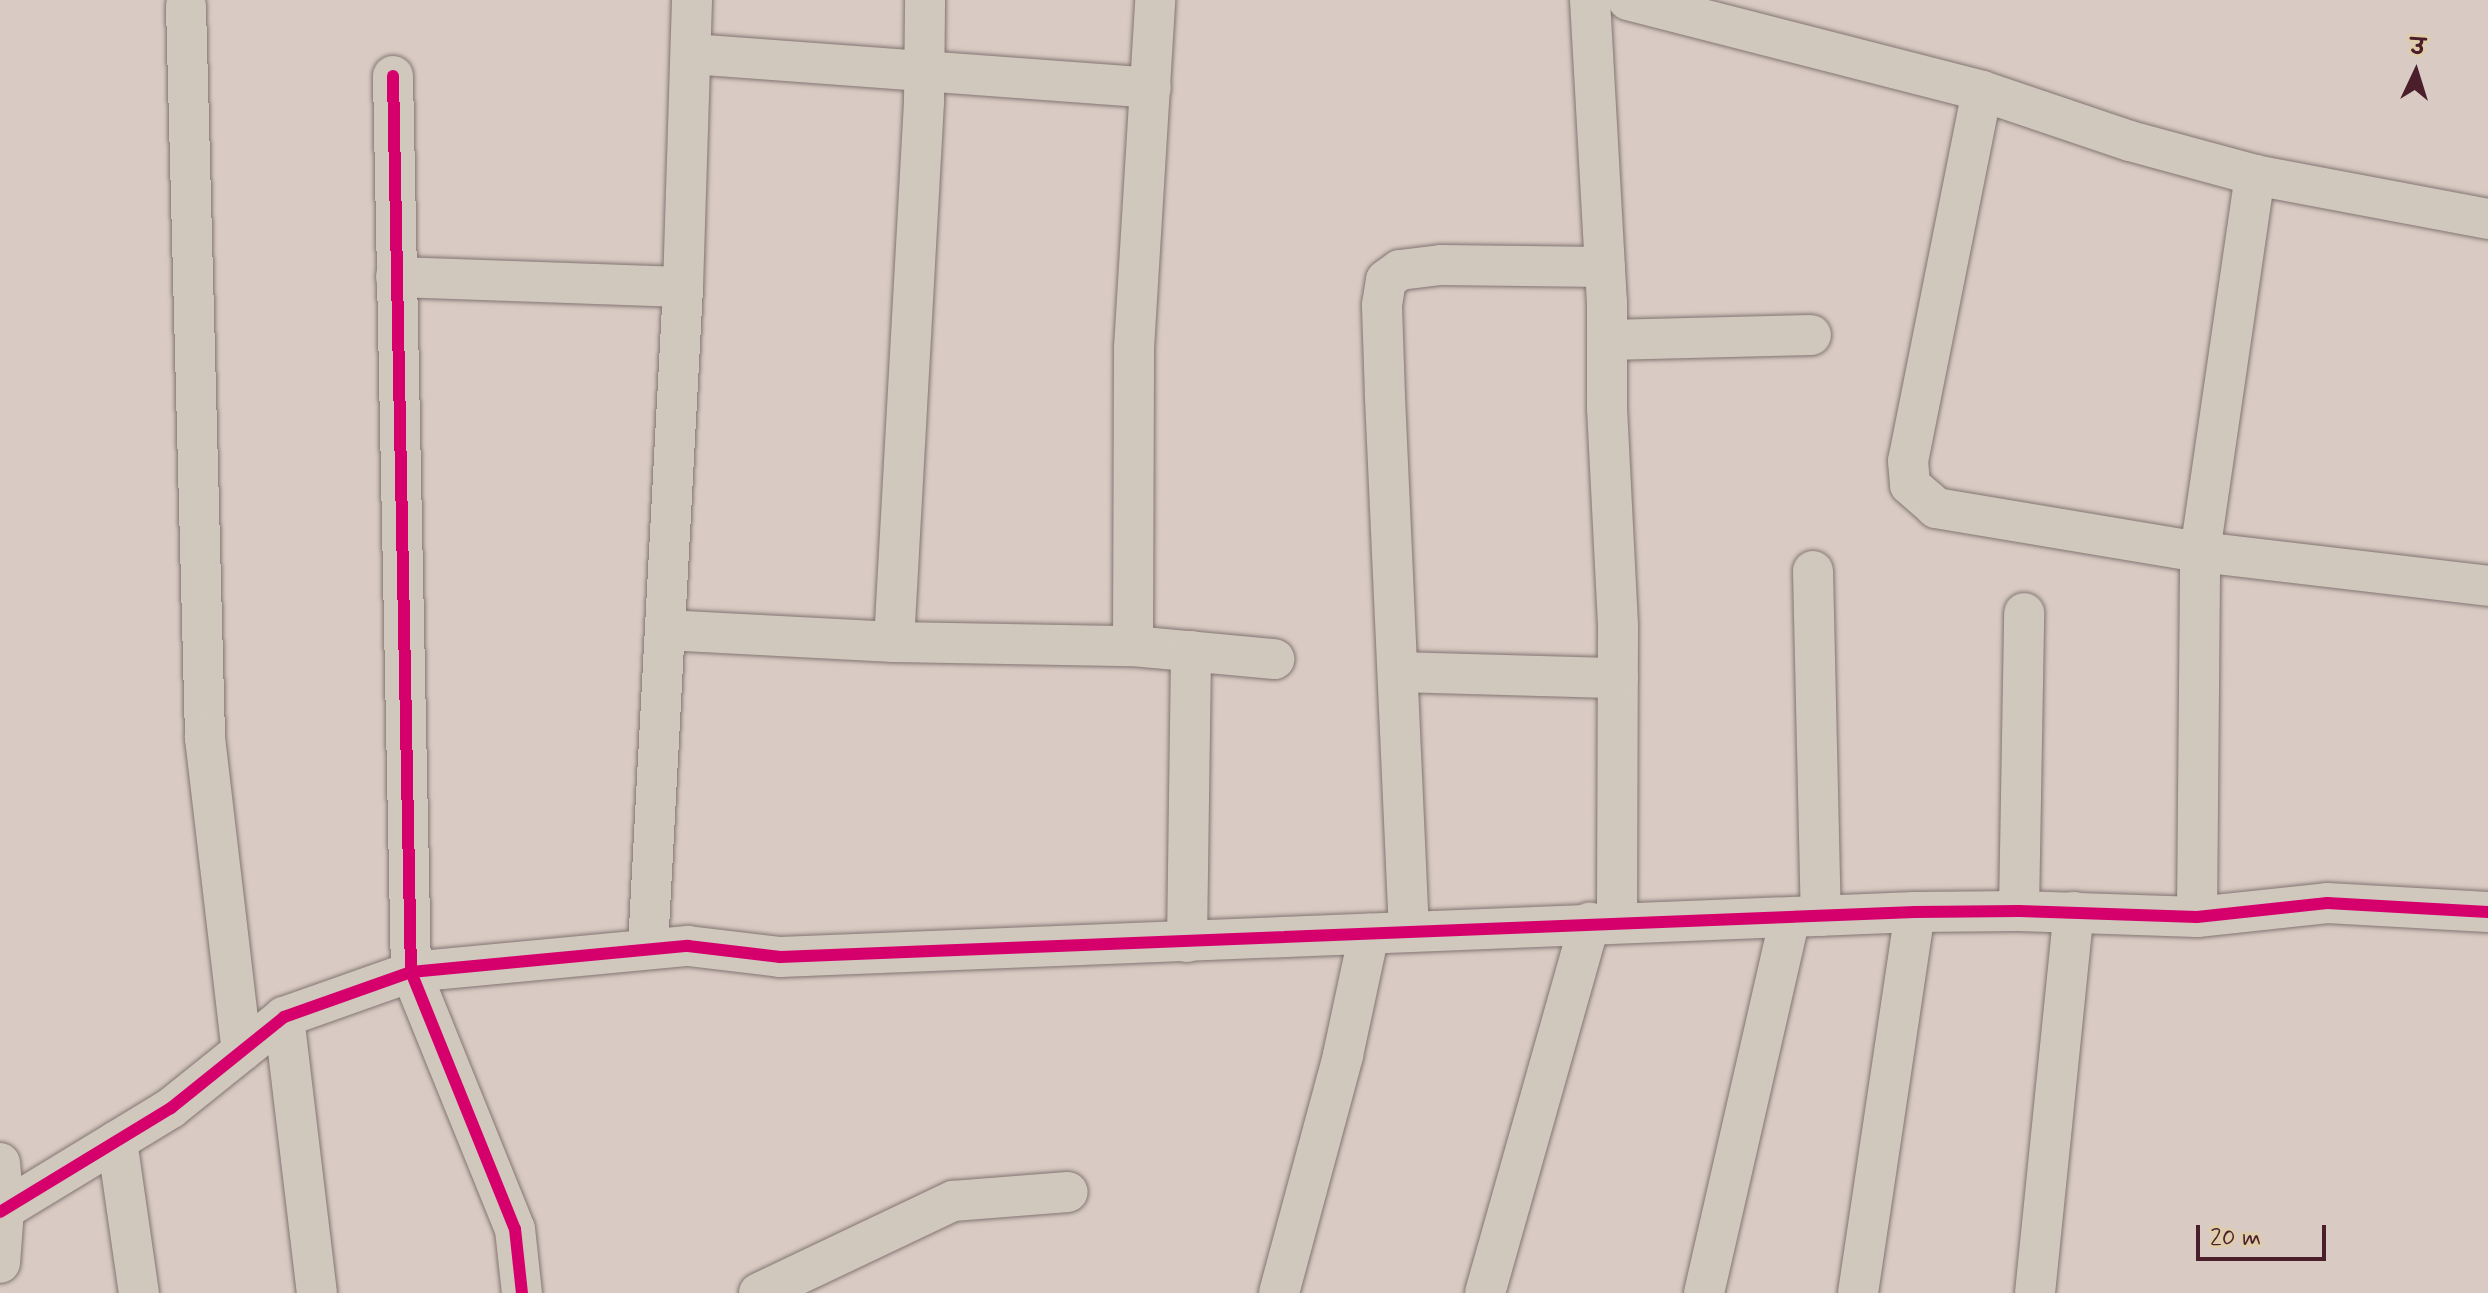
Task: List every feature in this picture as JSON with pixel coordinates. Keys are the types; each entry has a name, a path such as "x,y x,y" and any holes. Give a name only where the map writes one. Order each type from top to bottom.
{"street":[{"path":"648,947 683,287 692,0"},
{"path":"894,642 924,72 925,0"},
{"path":"1133,646 1134,348 1155,0"},
{"path":"1485,1293 1603,922 1618,678 1605,267 1590,0"},
{"path":"1628,0 1982,91 2130,141 2255,175 2488,219"},
{"path":"186,6 205,738 242,1051"},
{"path":"691,54 1151,88"},
{"path":"393,76 411,972 515,1229 522,1293"},
{"path":"1982,91 1908,461 1910,485 1936,508 2200,552 2488,586"},
{"path":"2197,917 2200,552 2255,175"},
{"path":"1409,932 1400,672 1385,397 1382,305 1386,280 1400,270 1441,265 1605,267"},
{"path":"396,277 683,287"},
{"path":"1607,340 1811,335"},
{"path":"1704,1293 1805,917 1813,571"},
{"path":"2019,911 2024,613"},
{"path":"665,630 894,642 1133,646 1274,659"},
{"path":"1187,942 1191,651"},
{"path":"1400,672 1618,678"},
{"path":"2,1210 171,1108 284,1017 411,972 648,947 688,946 780,957 1915,912 2019,911 2197,917 2327,903 2488,912"},
{"path":"1858,1293 1915,912"},
{"path":"2035,1293 2074,912"},
{"path":"1279,1293 1343,1055 1369,934"},
{"path":"284,1017 317,1293"},
{"path":"117,1141 139,1293"},
{"path":"0,1163 0,1263"},
{"path":"759,1293 832,1276 953,1201 1068,1192"}],"cycle path":[{"path":"393,76 411,972 515,1229 522,1293"},
{"path":"0,1212 171,1108 284,1017 411,972 688,946 780,957 1915,912 2019,911 2197,917 2327,903 2488,912"}]}
